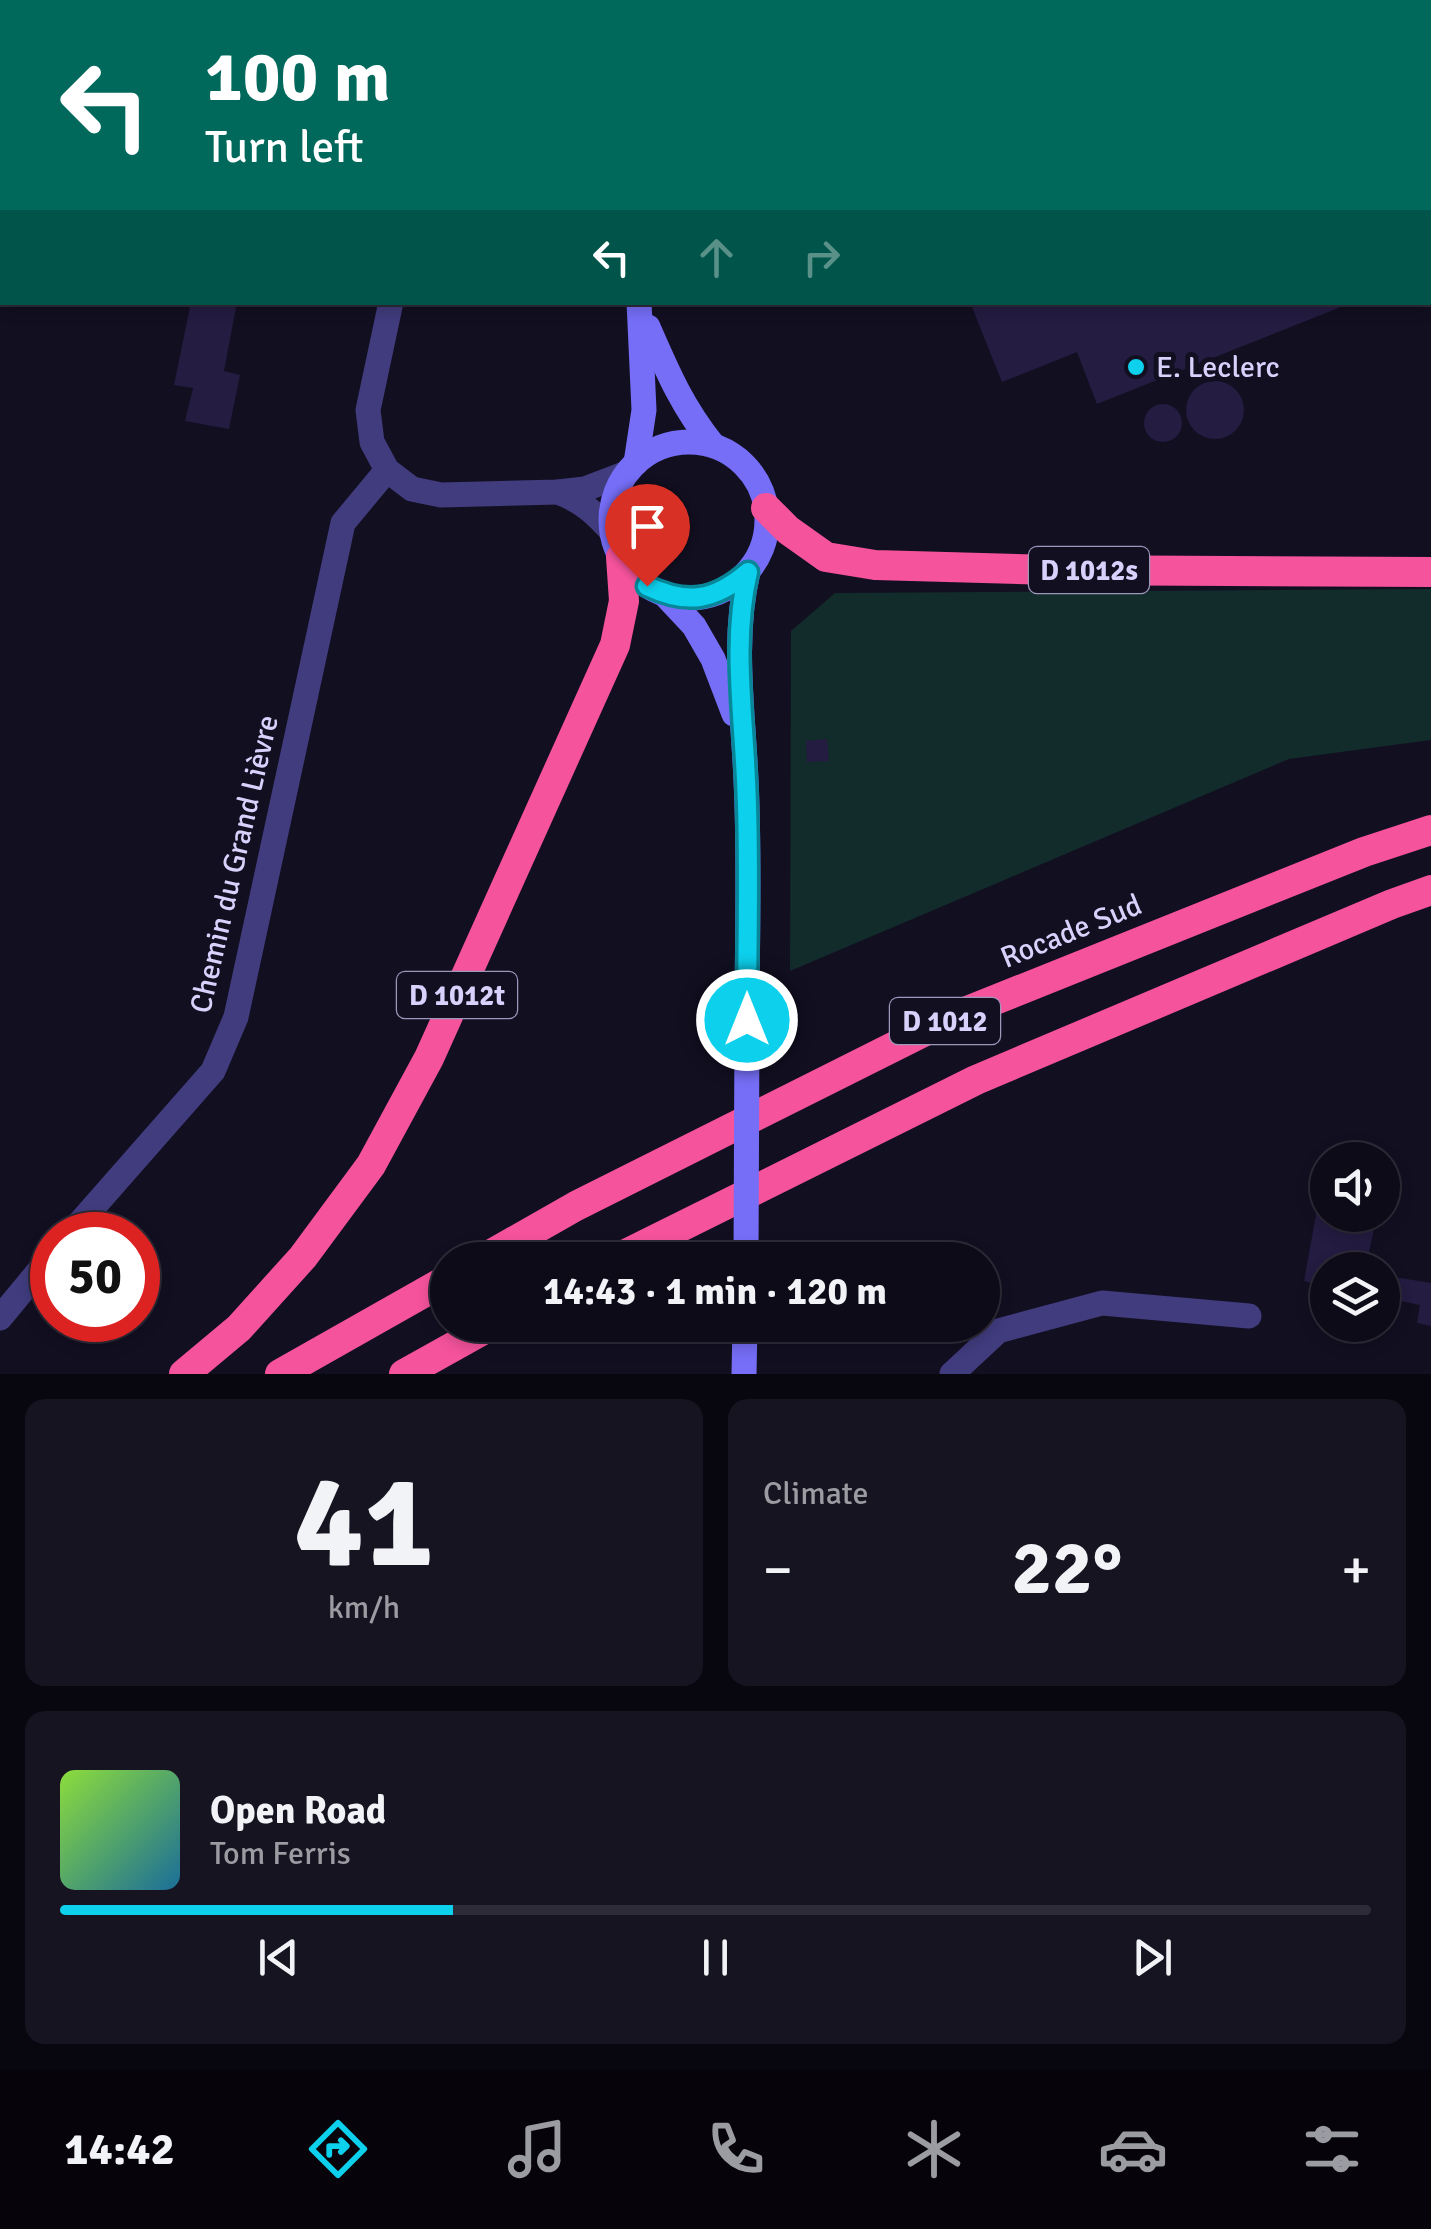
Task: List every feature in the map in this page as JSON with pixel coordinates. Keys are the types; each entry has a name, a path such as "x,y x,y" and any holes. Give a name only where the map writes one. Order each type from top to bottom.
{"highway":[{"name":"D 1012s","path":"766,508 788,530 826,557 875,565 1431,572"},
{"name":"D 1012t","path":"184,1374 239,1328 303,1258 371,1165 421,1074 615,645 624,601 616,545"},
{"name":"Rocade Sud","path":"513,1242 576,1206 955,1016 1364,852 1431,830"},
{"name":"D 1012","path":"650,1242 976,1080 1431,890"},
{"path":"280,1374 430,1289"},
{"path":"404,1374 461,1342"},
{"path":"438,1374 484,1342"}],"main road":[{"path":"640,306 675,391 713,446"},
{"path":"631,468 653,451 692,442 733,455 749,469 760,487 767,531 761,553 748,572 710,596 664,594 632,573 616,545 612,511 617,491 631,468 644,410 640,306"},
{"path":"746,1242 747,816 739,650 740,604 748,572"},
{"path":"664,594 694,626 713,658 744,743"},
{"path":"744,1374 745,1342"}],"street":[{"path":"390,305 368,410 372,442 387,470 412,489 441,495 558,492 585,489 631,468"},
{"name":"Chemin du Grand Lièvre","path":"89,1212 213,1071 236,1018 343,523 387,470"},
{"path":"558,492 592,510 616,545"},
{"path":"0,1318 30,1282"},
{"path":"952,1374 998,1331 1102,1303 1250,1316"}],"green space":[{"path":"1431,589 1431,740 1289,759 790,971 791,631 835,593"}],"building":[{"path":"190,305 236,305 224,371 240,375 229,429 185,421 193,388 174,385"},
{"name":"E. Leclerc","path":"971,305 1346,305 1097,404 1077,352 1002,382"},
{"path":"1215,381 1236,389 1244,410 1236,431 1215,439 1194,431 1186,410 1194,389"},
{"path":"1163,404 1176,410 1182,423 1176,436 1163,442 1150,436 1144,423 1150,410"},
{"path":"827,739 829,761 807,762 806,741"},
{"path":"1313,1232 1373,1232 1369,1252 1310,1252 1310,1282 1304,1281"},
{"path":"1400,1278 1431,1283 1431,1326 1417,1323 1420,1305 1400,1301"}],"place":[{"name":"E. Leclerc","path":"1136,367"}],"route":[{"path":"647,586 687,598 710,596 748,572 740,604 739,650 747,816 747,1020"}]}
